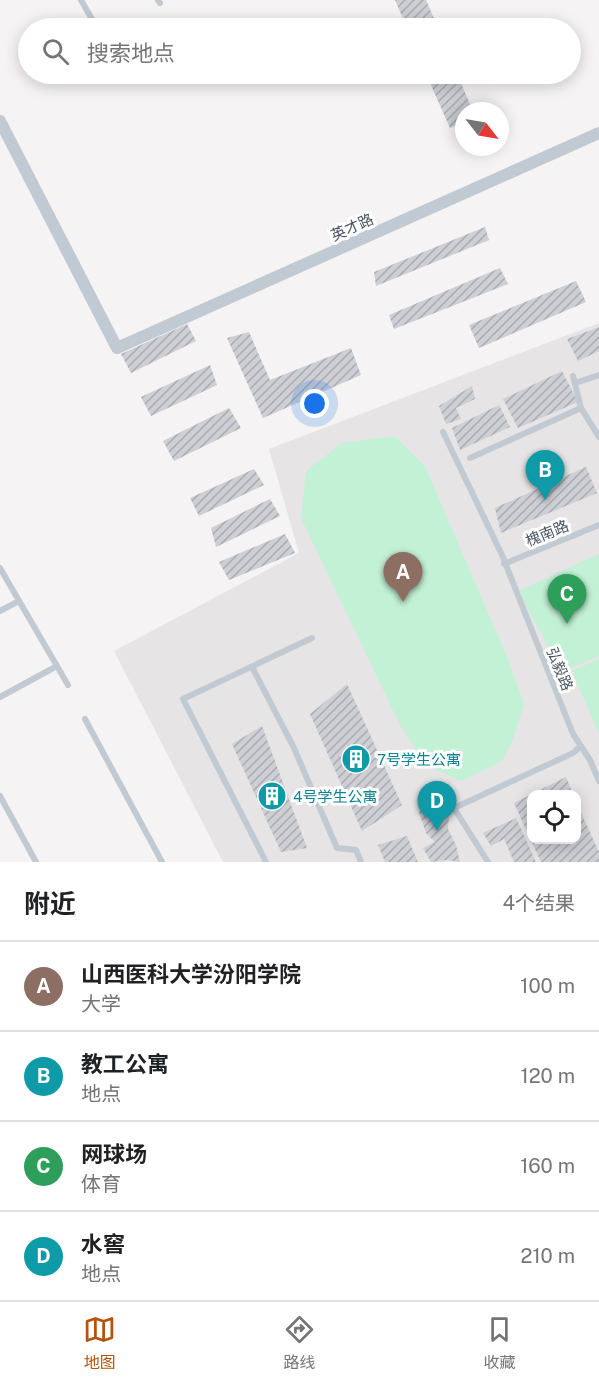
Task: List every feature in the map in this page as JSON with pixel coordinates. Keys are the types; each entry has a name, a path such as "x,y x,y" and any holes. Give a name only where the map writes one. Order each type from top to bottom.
{"street":[{"name":"英才路","path":"0,121 117,348 599,133"}],"lane":[{"path":"81,0 91,18"},
{"path":"599,375 574,380 581,408 599,437"},
{"path":"470,458 581,408"},
{"name":"弘毅路","path":"443,432 502,555 573,734 590,760 599,782"},
{"name":"槐南路","path":"504,564 599,525"},
{"path":"0,568 68,685"},
{"path":"0,611 19,601"},
{"path":"266,862 183,699 312,638"},
{"path":"0,697 57,666"},
{"path":"252,667 294,748 337,848 356,850 361,862"},
{"path":"85,719 162,862"},
{"path":"488,862 454,808 573,753 581,746"},
{"path":"0,796 36,862"}],"shaded area":[{"path":"599,323 599,862 223,862 114,651 299,553 269,449"}],"green space":[{"path":"395,436 425,466 508,659 524,704 511,745 501,762 461,781 426,765 400,725 301,518 306,471 342,443"},
{"path":"599,554 599,656 562,672 518,591"},
{"path":"599,659 599,734 572,671"}],"building":[{"path":"395,0 426,0 434,18 403,18"},
{"path":"430,84 461,84 469,102 455,102 455,126 450,128"},
{"path":"485,227 489,240 376,286 374,272"},
{"path":"500,268 508,284 394,329 389,315"},
{"path":"576,281 586,302 479,348 469,325"},
{"path":"187,324 196,341 131,373 121,354"},
{"path":"599,327 599,351 578,361 567,339"},
{"path":"249,332 270,380 351,348 361,375 263,418 227,338"},
{"path":"210,365 217,385 151,416 141,397"},
{"path":"562,371 578,402 518,428 503,399"},
{"path":"472,386 475,399 456,408 461,419 446,424 439,406"},
{"path":"499,405 510,427 460,450 452,428"},
{"path":"229,408 241,428 174,461 163,441"},
{"path":"586,467 597,493 501,533 495,508"},
{"path":"254,469 264,485 199,516 190,498"},
{"path":"270,499 280,516 216,547 211,528"},
{"path":"285,534 295,553 229,580 219,562"},
{"name":"7号学生公寓","path":"347,684 402,805 362,831 310,714"},
{"name":"4号学生公寓","path":"262,726 307,848 281,852 232,744"},
{"path":"566,777 571,790 540,790"},
{"path":"527,796 527,831 514,803"},
{"path":"427,804 437,805 449,814 448,829 456,845 460,862 447,860 431,862 423,848 435,842 426,833 419,812"},
{"path":"581,813 599,852 599,862 541,862 533,844 581,844"},
{"path":"516,818 536,862 514,862 504,839 491,846 483,833"},
{"path":"407,836 418,862 385,862 378,845"}],"place":[{"name":"教工公寓","path":"545,500"},
{"name":"山西医科大学汾阳学院","path":"403,602"},
{"name":"网球场","path":"567,624"},
{"name":"7号学生公寓","path":"356,759"},
{"name":"4号学生公寓","path":"272,796"},
{"name":"水窖","path":"437,831"}]}
